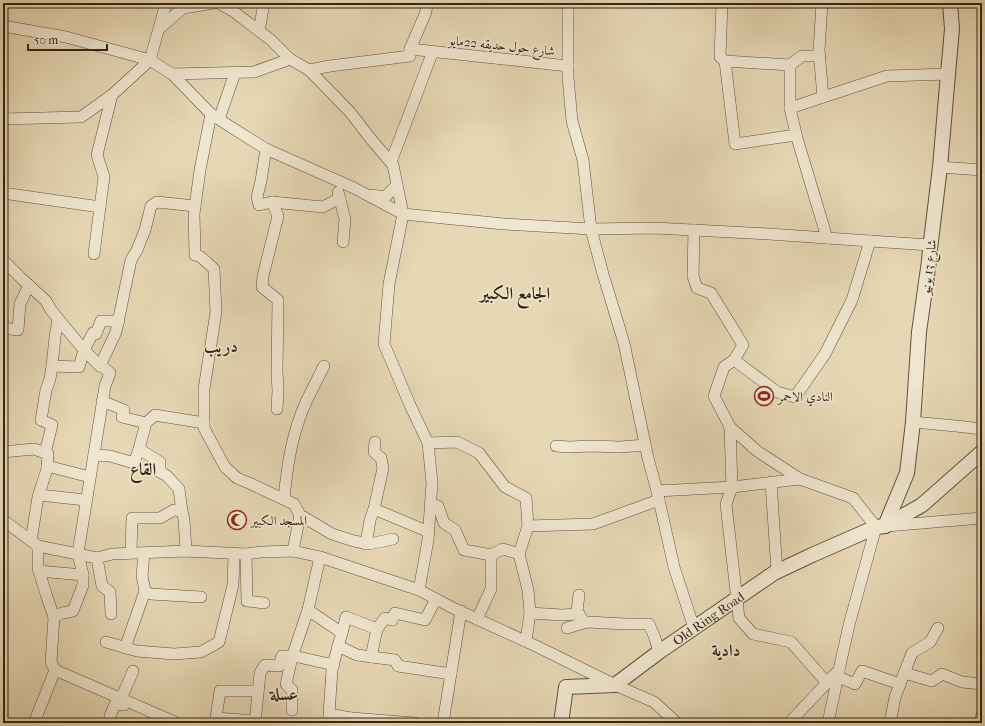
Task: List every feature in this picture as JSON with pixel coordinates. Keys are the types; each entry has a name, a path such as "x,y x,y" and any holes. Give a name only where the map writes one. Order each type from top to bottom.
{"street":[{"path":"3,119 81,117 112,95 150,60 166,3"},
{"path":"160,28 183,8 214,3"},
{"path":"218,3 233,11 271,40 290,59 309,70 350,112 393,165 403,214 389,284 384,344 428,443 432,483 431,504 428,540 419,590"},
{"path":"259,31 264,3"},
{"path":"309,70 410,56 410,49 426,12 427,3"},
{"path":"568,3 568,66 572,121 583,160 591,229 624,342 645,445 674,567 694,628"},
{"path":"722,3 720,57 725,61 790,65 802,56 820,56"},
{"path":"822,3 820,56 823,97"},
{"name":"شارع 13 يونيو","path":"880,527 907,473 913,422 919,332 940,167 952,30 950,3"},
{"path":"3,26 66,37 150,60 172,74 215,117 266,149 335,180 403,214 504,224 591,229 655,228 930,245"},
{"name":"شارع حول حديقه 22مايو","path":"410,49 568,66"},
{"name":"شارع حول حديقه 22مايو","path":"391,162 432,51"},
{"path":"172,74 254,72 290,59"},
{"path":"725,61 734,144 796,135"},
{"path":"790,65 790,108 796,135 827,238"},
{"path":"235,73 215,117 200,170 194,214 195,255 201,257 214,269 216,312 204,389 204,428 225,467 237,478 294,504 300,515 332,534 366,544 393,539"},
{"path":"790,108 887,76 948,74"},
{"path":"94,254 104,177 97,155 112,95"},
{"path":"266,149 257,197 259,205 272,202 323,207 340,198"},
{"path":"940,167 982,170"},
{"path":"335,180 345,219 343,242"},
{"path":"366,195 385,197 397,185"},
{"path":"3,193 100,207"},
{"path":"100,366 116,332 131,260 137,250 145,230 151,206 157,202 195,206"},
{"path":"272,202 278,216 263,276 262,287 278,300 276,371 278,391 277,409"},
{"path":"694,230 693,276 697,288 711,293 743,345 734,360 724,367 714,396 730,427 757,451 800,479 853,498 880,527"},
{"path":"734,360 777,392 795,397 825,354 852,300 870,241"},
{"path":"3,274 4,261"},
{"path":"4,261 46,300 51,310 84,350 100,366 110,373 104,386 78,553 83,575 83,585 73,611 62,613 54,617"},
{"path":"3,329 18,330 20,304 29,285"},
{"path":"45,453 52,425 42,420 46,390 50,379 58,319"},
{"path":"52,366 79,367 84,350 93,333 96,334 101,321 119,321"},
{"path":"284,499 286,474 292,442 306,403 324,366"},
{"path":"102,401 124,410 122,418 146,423"},
{"path":"94,455 110,456 134,463 146,423 155,415 204,423"},
{"path":"913,422 982,429"},
{"path":"730,427 732,487 726,504 739,618 753,634 791,642 834,676 855,684 862,671 900,684"},
{"path":"366,544 370,520 374,509 383,468 381,458 374,452 375,442"},
{"path":"428,443 457,442 479,453 505,487 526,498 528,526 518,554 528,590 530,613 526,641"},
{"path":"556,446 620,447 645,445"},
{"path":"3,452 34,449 48,454 47,466 39,495 35,543 38,568 54,617 51,662 55,670 177,723"},
{"path":"139,449 160,462 160,472 167,476 179,489 184,519 186,551"},
{"name":"Old Ring Road","path":"615,686 659,652 777,572 812,555 880,527 922,505 982,452"},
{"path":"47,466 90,476"},
{"path":"528,526 593,524 658,496 800,479"},
{"path":"771,482 777,572"},
{"path":"39,495 86,500"},
{"path":"431,504 438,506 444,523 455,530 464,550 492,555 503,548 518,554"},
{"path":"374,509 429,532"},
{"path":"131,553 132,518 160,518 174,510 182,511"},
{"path":"293,551 300,515"},
{"path":"880,527 982,518"},
{"path":"3,520 35,543 97,558 112,554 186,551 240,554 293,551 320,557 419,590 477,619 526,641 615,686 654,702 677,723"},
{"path":"828,723 834,676 880,527"},
{"path":"125,648 145,591 142,576 144,553"},
{"path":"240,554 247,601 264,603"},
{"path":"106,642 137,651 174,654 201,652 220,642 240,554"},
{"path":"477,619 491,589 492,555"},
{"path":"292,710 292,690 286,684 292,657 308,610 320,557"},
{"path":"97,558 102,586 110,592 111,614"},
{"path":"39,571 83,575"},
{"path":"145,591 150,594 202,597"},
{"path":"579,595 577,611 587,622 649,624 659,652"},
{"path":"371,657 377,629 384,618 392,620 395,613 425,620 436,599"},
{"path":"308,610 342,633"},
{"path":"443,723 461,611"},
{"path":"530,613 582,618"},
{"path":"377,629 346,617 332,670 329,714 351,720 415,723"},
{"path":"567,628 582,618"},
{"path":"890,723 895,697 912,652 930,642 938,628"},
{"path":"338,646 357,655 395,660 398,666 451,674"},
{"path":"258,691 220,691 216,720 255,722 260,674 265,666 279,666 282,656 298,657 334,665"},
{"path":"34,723 55,670"},
{"path":"109,723 115,704 124,705 123,700 133,671"},
{"path":"904,674 932,681 942,674 962,682 982,684"},
{"path":"789,723 834,676"},
{"path":"561,723 566,687 615,686"},
{"path":"980,723 982,714"}],"place":[{"name":"النادي الاحمر","path":"764,396"},
{"name":"المسجد الكبير","path":"237,520"}],"district":[{"name":"الجامع الكبير","path":"515,293"},
{"name":"دريب","path":"221,346"},
{"name":"القاع","path":"143,469"},
{"name":"دادية","path":"726,650"},
{"name":"عسلة","path":"284,694"}]}
